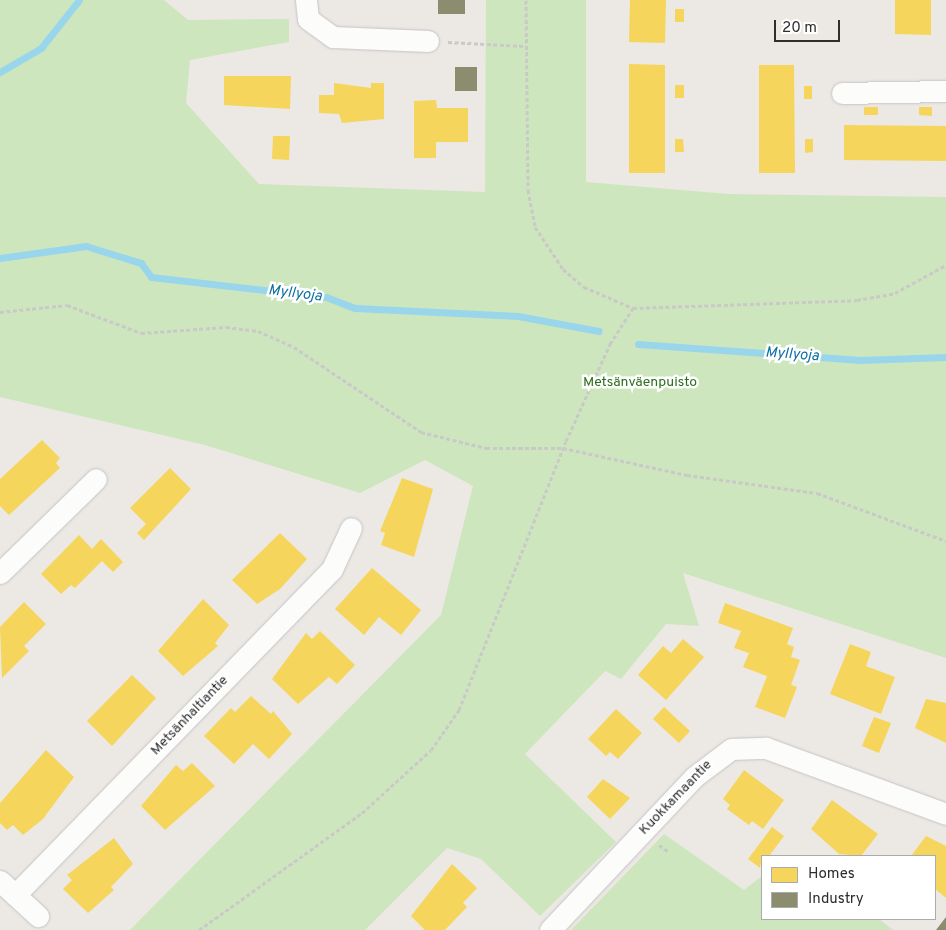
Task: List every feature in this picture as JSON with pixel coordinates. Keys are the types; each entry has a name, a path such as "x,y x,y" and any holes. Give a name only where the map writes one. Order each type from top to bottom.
{"street":[{"path":"306,0 308,19 333,37 428,41"},
{"path":"842,93 946,91"},
{"path":"0,573 96,478"},
{"name":"Metsänhaltiantie","path":"7,888 332,569 351,528"},
{"name":"Kuokkamaantie","path":"550,930 694,777 731,749 766,748 946,814"},
{"path":"7,888 38,916"}],"path":[{"path":"526,0 525,46 529,196 535,227 563,269 584,288 634,308 857,300 895,293 946,265"},
{"path":"428,41 525,46"},
{"path":"0,312 67,305 141,333 226,327 258,331 294,347 421,432 486,448 563,448 687,475 817,493 946,541"},
{"path":"199,930 362,814 431,750 459,710 563,448 610,344 634,308"}],"green space":[{"name":"Metsänväenpuisto","path":"0,0 164,0 188,20 289,19 289,42 190,60 186,103 259,184 485,192 486,0 586,0 586,182 729,194 946,197 946,658 683,573 699,626 666,624 621,679 605,671 525,754 616,842 540,916 481,859 447,848 365,930 130,930 441,615 473,486 425,460 360,493 205,445 0,397"},
{"path":"664,834 744,890 761,877 761,920 880,920 893,930 571,930"}],"building: Homes":[{"path":"630,0 666,0 665,43 629,42"},
{"path":"895,0 931,0 931,35 895,34"},
{"path":"675,9 684,9 684,22 675,22"},
{"path":"629,64 665,65 665,173 629,173"},
{"path":"759,65 794,65 795,173 759,173"},
{"path":"224,76 291,76 290,109 224,105"},
{"path":"334,83 371,88 371,83 384,83 384,119 342,123 339,114 319,113 319,95 334,95"},
{"path":"675,85 684,85 684,98 675,98"},
{"path":"804,86 812,86 812,99 804,99"},
{"path":"436,100 437,108 468,108 468,142 436,142 436,158 414,158 414,101"},
{"path":"864,107 878,107 878,115 864,115"},
{"path":"919,107 932,107 932,116 919,115"},
{"path":"844,125 946,126 946,161 844,160"},
{"path":"273,136 290,136 289,160 272,159"},
{"path":"675,139 683,139 684,152 675,152"},
{"path":"805,139 813,139 813,152 805,153"},
{"path":"42,440 60,458 56,463 60,468 9,515 0,506 0,479"},
{"path":"170,468 191,489 144,540 137,533 146,524 130,508"},
{"path":"402,478 433,489 414,557 381,545 385,533 380,531"},
{"path":"280,533 307,559 280,589 257,604 232,580"},
{"path":"79,535 92,549 101,539 123,562 113,572 102,561 75,588 71,585 61,594 41,574"},
{"path":"372,568 421,610 401,635 379,617 364,635 335,609"},
{"path":"203,599 229,625 215,643 218,646 183,676 158,651"},
{"path":"24,602 46,624 24,646 29,651 2,678 0,627"},
{"path":"725,603 793,628 787,644 794,647 791,657 800,660 791,685 797,687 785,718 755,707 767,676 743,667 749,653 734,648 741,631 718,623"},
{"path":"320,631 355,665 337,684 329,677 298,704 272,679 306,633 312,639"},
{"path":"683,639 704,657 666,700 638,675 663,646 671,653"},
{"path":"850,644 871,652 866,666 895,677 881,714 830,694"},
{"path":"132,675 156,698 112,746 87,721"},
{"path":"251,696 271,714 273,711 292,734 269,759 253,744 234,764 204,736 231,708 235,712"},
{"path":"926,699 946,703 946,743 915,728"},
{"path":"664,707 690,731 679,743 653,719"},
{"path":"616,709 642,733 618,759 610,752 606,756 588,739"},
{"path":"874,717 891,723 879,753 862,746"},
{"path":"46,750 74,777 43,819 23,835 13,825 7,830 0,823 0,803"},
{"path":"192,763 215,786 165,830 141,806 176,765 183,771"},
{"path":"744,770 784,800 763,829 752,821 749,825 727,809 730,805 723,799"},
{"path":"603,779 630,798 610,819 587,797"},
{"path":"832,800 878,834 862,855 850,855 839,854 811,829"},
{"path":"772,827 784,836 770,855 761,855 760,868 748,859"},
{"path":"926,836 946,846 946,898 936,890 936,855 912,855"},
{"path":"114,838 133,864 111,887 114,890 88,913 63,889 72,880 67,875"},
{"path":"452,864 477,888 463,903 467,907 445,930 425,930 411,916"}],"building: Industry":[{"path":"438,0 465,0 465,14 438,14"},
{"path":"455,67 477,67 477,91 455,91"},
{"path":"946,917 946,930 936,930"}],"waterway":[{"path":"0,72 41,48 79,0"},
{"name":"Myllyoja","path":"0,258 86,246 141,263 151,277 326,297 355,308 518,316 599,331"},
{"name":"Myllyoja","path":"638,344 860,360 946,357"}]}
